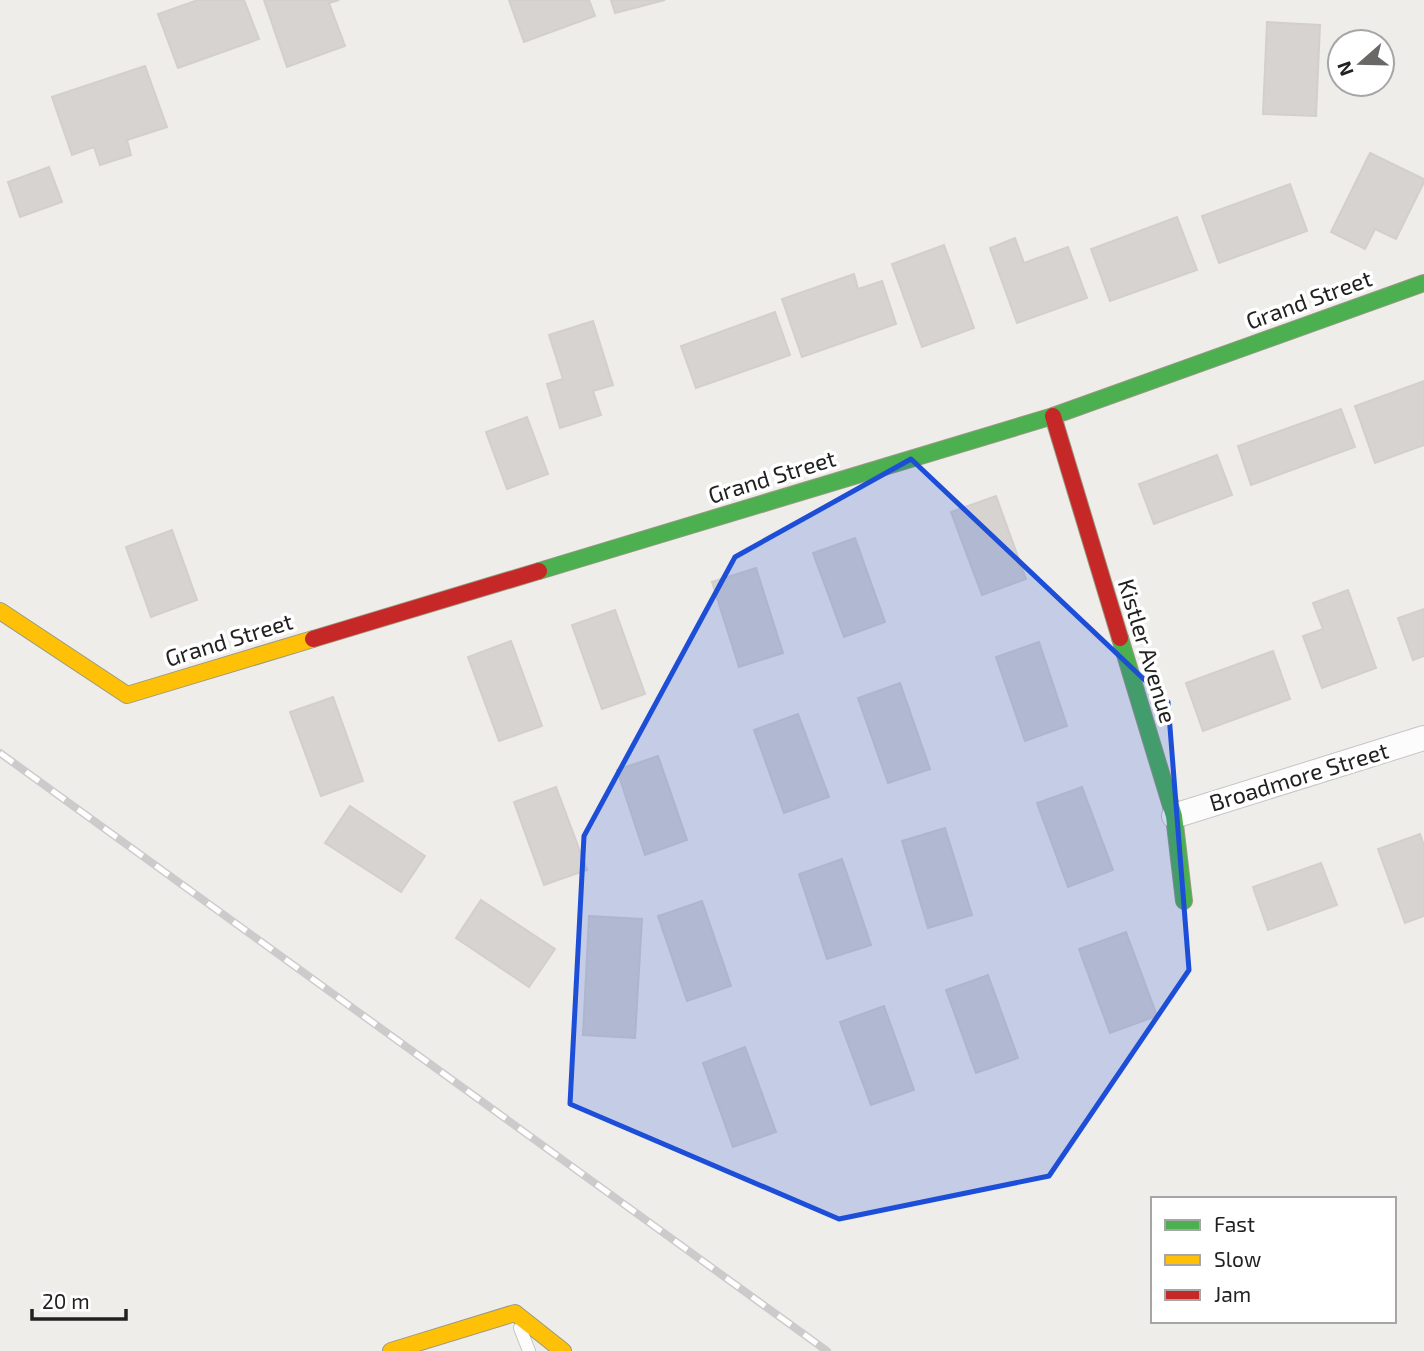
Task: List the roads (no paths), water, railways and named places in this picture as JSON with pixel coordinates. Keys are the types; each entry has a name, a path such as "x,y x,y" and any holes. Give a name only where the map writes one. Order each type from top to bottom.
{"street":[{"name":"Grand Street","path":"0,611 127,695 1053,416 1424,283"},
{"name":"Kistler Avenue","path":"1053,416 1174,816 1184,901"},
{"name":"Broadmore Street","path":"1174,816 1424,738"},
{"path":"391,1351 515,1313 563,1351"}],"lane":[{"path":"515,1313 529,1351"}],"railway":[{"path":"0,753 827,1351"}]}
